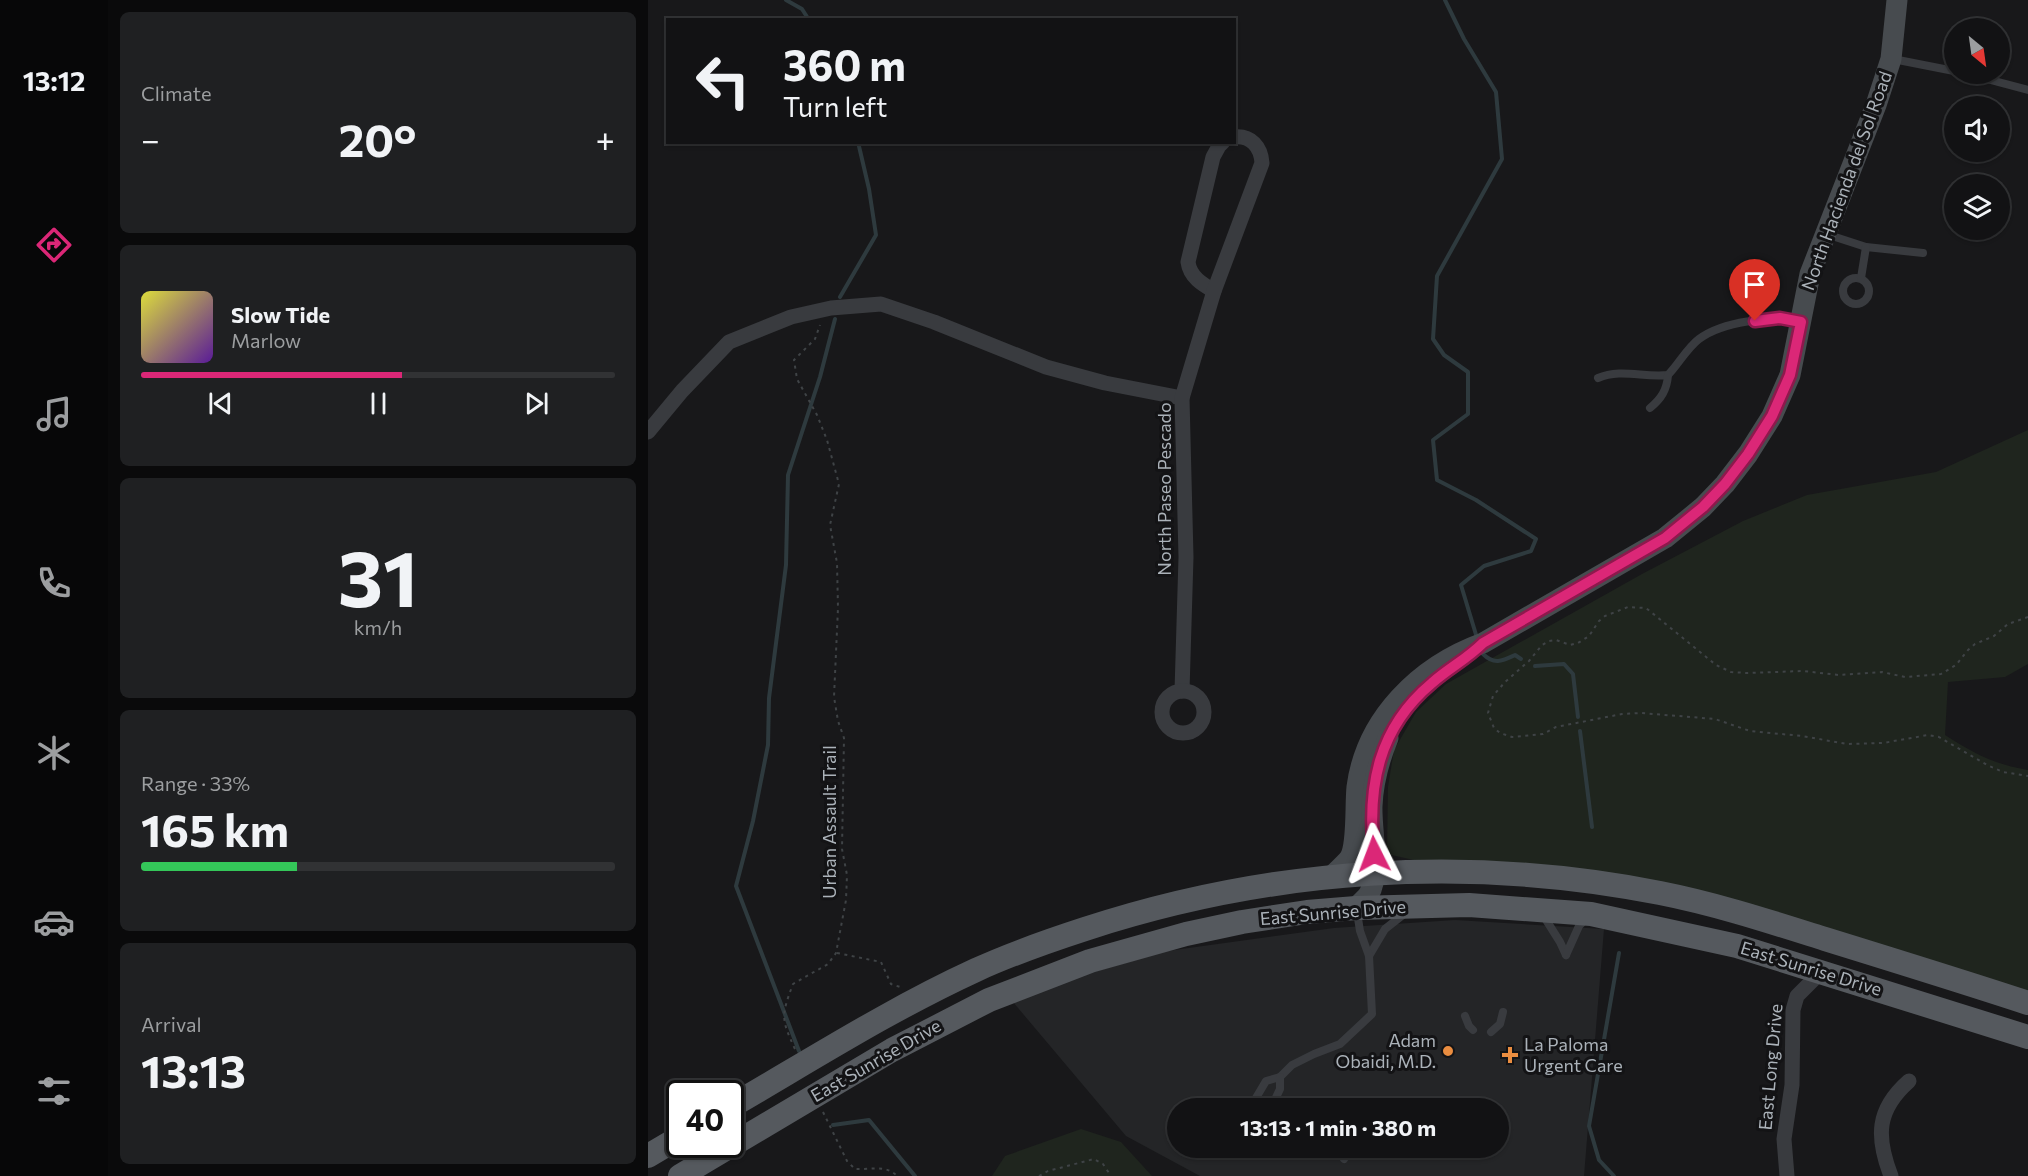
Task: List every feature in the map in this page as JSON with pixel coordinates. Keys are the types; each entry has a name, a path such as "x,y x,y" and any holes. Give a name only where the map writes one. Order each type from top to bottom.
{"main road":[{"name":"East Sunrise Drive","path":"744,1099 880,1019 926,995 978,969 1053,940 1137,913 1241,888 1333,876 1463,871 1555,878 1661,893 1745,914 2028,1003"},
{"name":"East Sunrise Drive","path":"680,1176 892,1050 989,1000 1090,961 1186,934 1286,915 1415,905 1469,905 1591,914 1737,946 2028,1037"},
{"path":"1737,946 1745,914"},
{"path":"978,969 989,1000"},
{"path":"648,1156 666,1145"}],"street":[{"name":"North Hacienda del Sol Road","path":"1333,876 1350,858 1354,846 1358,786 1363,761 1373,735 1403,693 1432,668 1459,652 1483,643 1665,538 1703,507 1725,484 1748,454 1772,416 1790,375 1810,274 1876,105 1891,59 1897,0"},
{"name":"North Paseo Pescado","path":"1182,691 1186,557 1182,398 1214,291 1262,163 1257,145 1248,137 1236,137"},
{"path":"1214,291 1194,277 1190,272 1188,262 1213,157 1220,144"},
{"path":"648,432 682,391 729,342 791,317 831,308 880,304 934,322 1046,367 1105,383 1182,398"},
{"name":"North Hacienda del Sol Road","path":"1356,908 1369,894 1375,873 1372,835 1374,782 1378,761 1388,736 1415,699 1448,670 1467,659 1483,643"},
{"name":"East Long Drive","path":"1787,1176 1784,1139 1793,1075 1793,1010 1797,996 1822,971"},
{"path":"1890,1176 1883,1156 1880,1132 1887,1105 1896,1091 1908,1081"}],"lane":[{"path":"1891,59 1944,69"},
{"path":"2006,84 2028,90"},
{"path":"1824,234 1866,247 1923,253"},
{"path":"1861,278 1866,247"},
{"path":"1650,408 1667,387 1668,375 1697,341 1717,328 1780,318 1801,322"},
{"path":"1599,378 1619,372 1668,375"},
{"path":"1369,956 1385,929 1415,905"},
{"path":"1256,1098 1266,1081 1281,1077 1292,1065 1340,1044 1372,1014 1369,956 1360,933 1356,908"},
{"path":"1540,910 1566,955 1579,926 1591,914"},
{"path":"1491,1032 1500,1024 1503,1012"},
{"path":"1465,1016 1473,1030"},
{"path":"1276,1098 1280,1089 1281,1077"}],"path":[{"name":"Urban Assault Trail","path":"820,325 810,346 800,352 794,360 796,379 817,415 830,449 839,484 830,525 837,563 838,618 834,697 838,721 844,738 842,849 847,875 846,900 836,953"},
{"path":"2028,617 2008,624 1994,636 1976,644 1968,650 1956,666 1941,674 1905,677 1882,672 1839,675 1803,671 1731,672 1716,665 1646,608 1628,607 1605,616 1589,636 1578,643 1570,645 1548,640 1493,696 1488,713 1494,728 1512,737 1543,734 1556,727 1641,712 1671,717 1715,718 1750,731 1802,736 1847,744 1883,743 1929,735 1939,737 1976,760 1995,768 2028,776"},
{"path":"798,1057 784,1027 783,1019 793,984 828,964 836,953 881,962 891,984 926,995"},
{"path":"820,1106 847,1161 855,1169 881,1168 897,1176"},
{"path":"1039,1176 1048,1171 1094,1159 1103,1164 1111,1176"}],"shaded area":[{"path":"2028,430 2028,664 2005,677 1948,682 1945,735 1985,757 2004,765 2028,770 2028,1003 1745,914 1463,871 1387,854 1388,787 1394,750 1416,712 1446,684 1642,574 1743,521 1807,495 1936,472"},
{"path":"1455,920 1604,929 1584,1176 1200,1176 1126,1136 1013,1002 1090,973 1167,951 1334,928"},
{"path":"1081,1129 1121,1142 1152,1176 992,1176 1005,1156"}],"waterway":[{"path":"786,0 802,9 808,18"},
{"path":"1445,0 1464,39 1496,92 1502,159 1437,276 1433,339 1444,355 1468,372 1468,414 1433,440 1437,480 1476,500 1536,539 1531,551 1484,566 1461,585 1477,638"},
{"path":"840,297 876,235 869,189 858,144"},
{"path":"799,1051 736,886 753,821 768,745 769,698 786,565 788,475 820,377 835,319"},
{"path":"1483,654 1495,661 1515,655 1521,659"},
{"path":"1535,666 1564,664 1573,674 1578,717"},
{"path":"1580,731 1592,827"},
{"path":"1614,1176 1599,1160 1589,1126 1619,953"},
{"path":"833,1125 869,1120 915,1176"}],"place":[{"name":"Adam Obaidi, M.D.","path":"1448,1051"},
{"name":"La Paloma Urgent Care","path":"1510,1055"}],"route":[{"path":"1374,854 1372,805 1378,761 1388,736 1415,699 1448,670 1467,659 1483,643 1665,538 1703,507 1725,484 1748,454 1772,416 1790,375 1801,322 1780,318 1755,321"}]}
